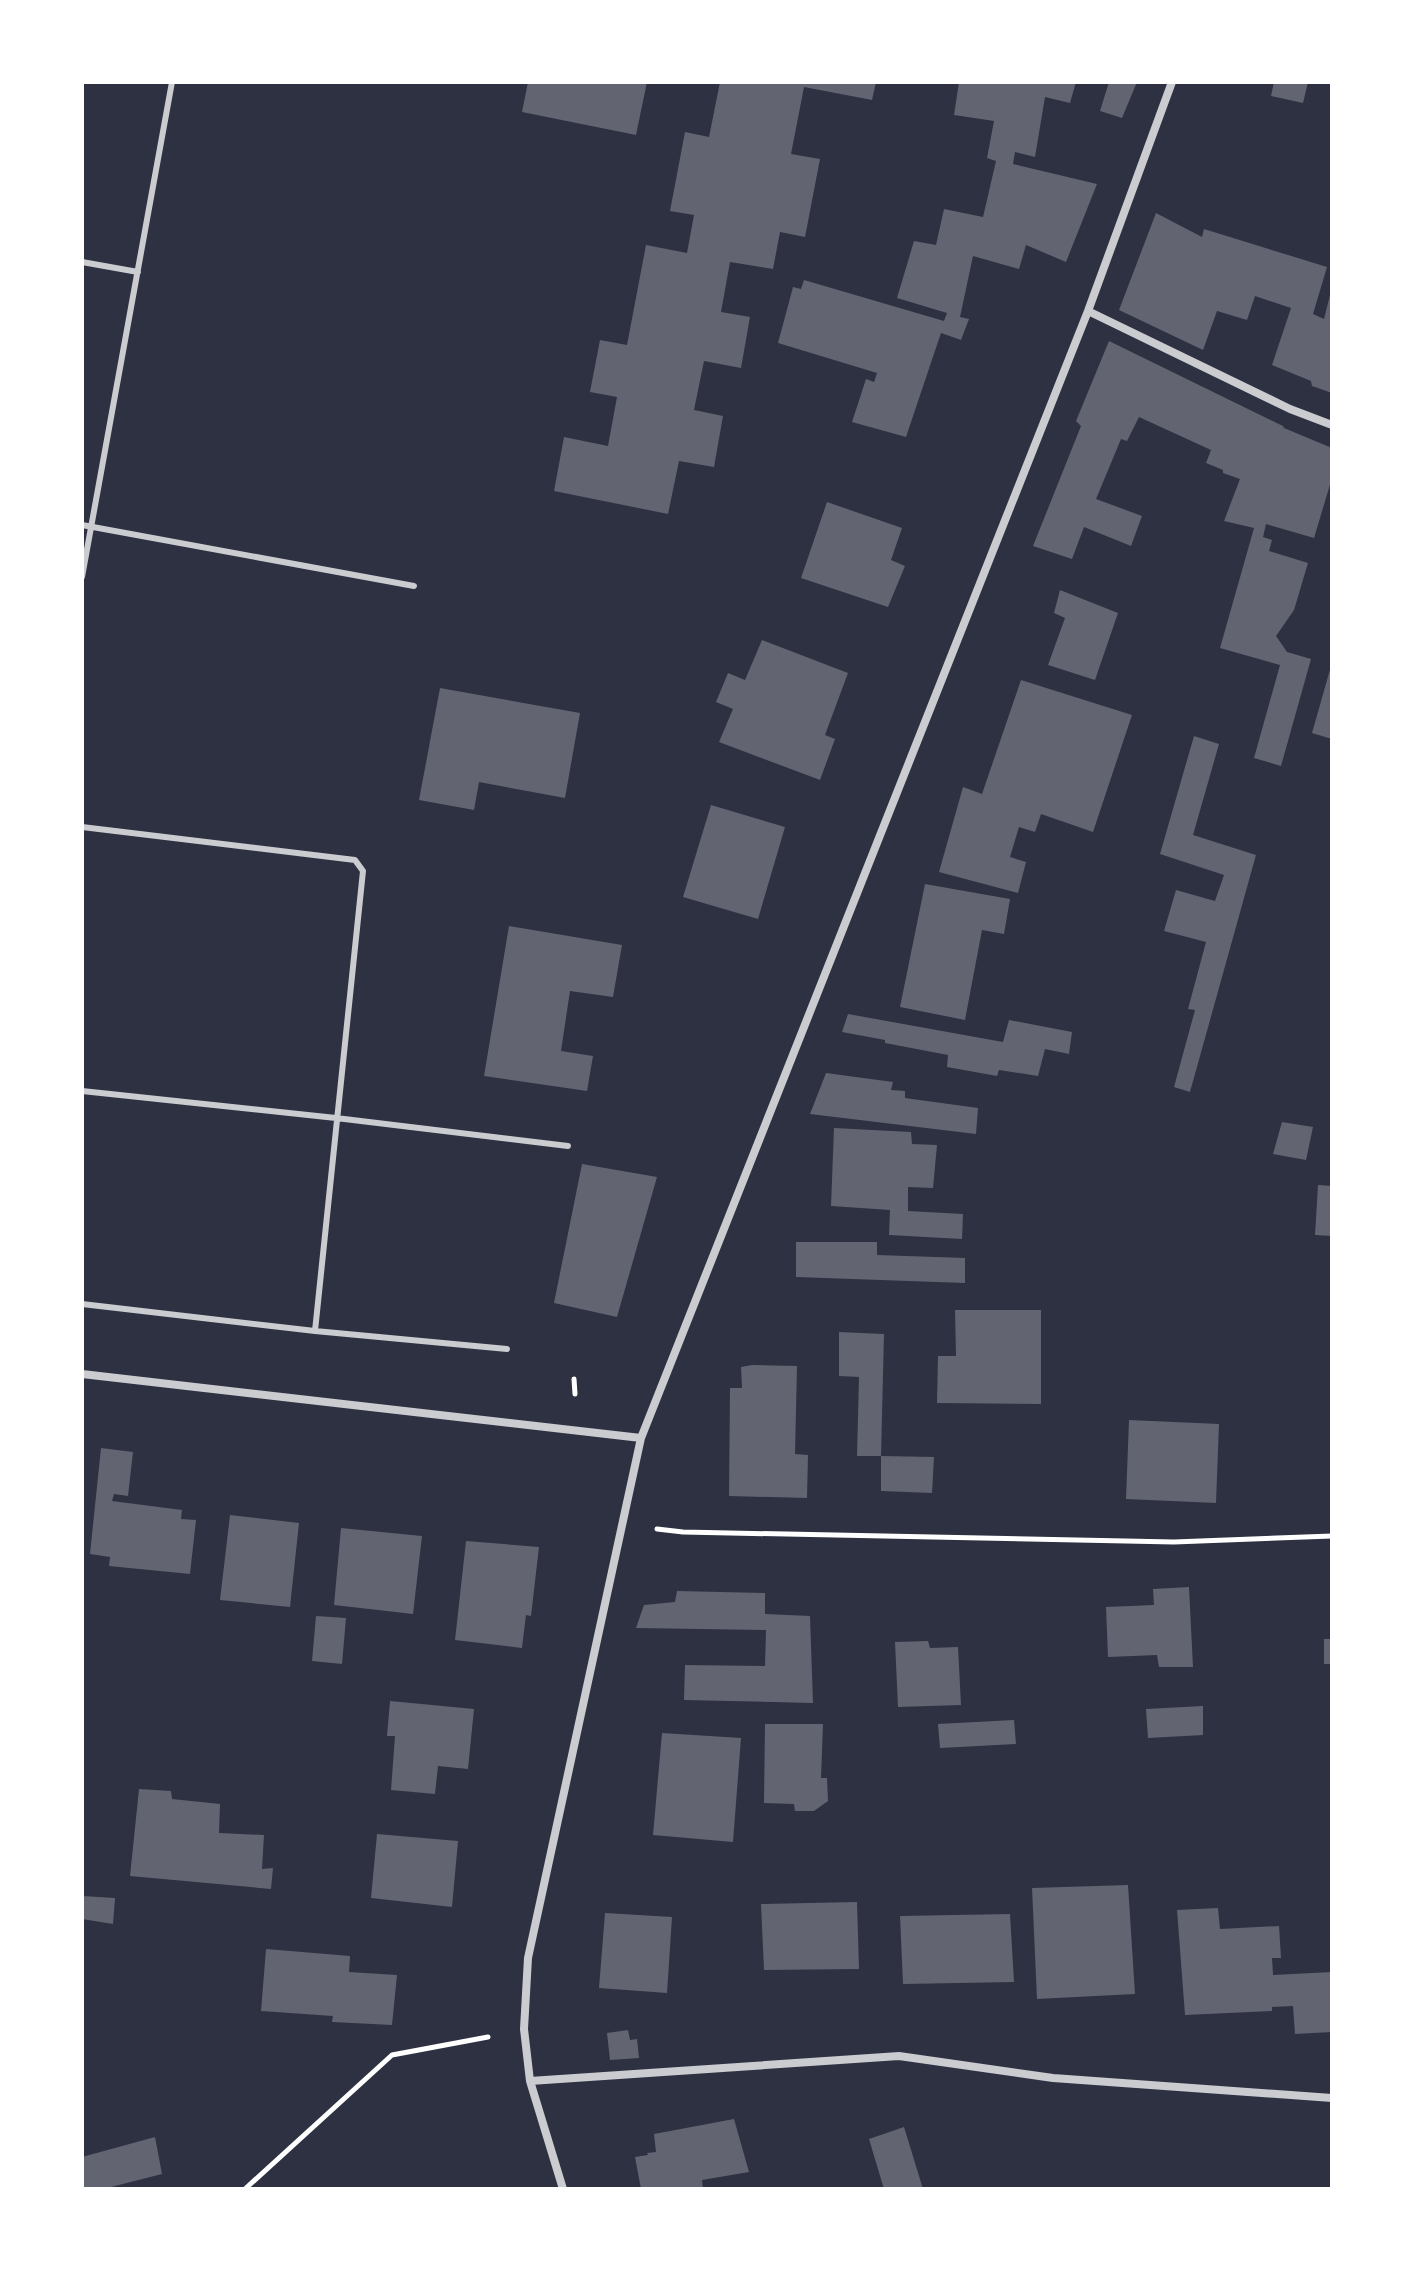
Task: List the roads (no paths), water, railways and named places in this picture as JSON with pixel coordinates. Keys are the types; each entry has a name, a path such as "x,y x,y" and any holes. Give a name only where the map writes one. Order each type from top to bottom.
{"street":[{"path":"563,2189 530,2081 524,2029 528,1958 641,1438 1088,311 1172,82"},
{"path":"1088,311 1290,409 1332,425"},
{"path":"82,1374 641,1438"},
{"path":"530,2081 899,2056 1053,2078 1332,2098"}],"lane":[{"path":"82,577 172,82"},
{"path":"82,262 138,272"},
{"path":"82,525 414,586"},
{"path":"82,827 355,860 363,871 315,1331"},
{"path":"82,1091 568,1146"},
{"path":"82,1304 507,1349"}]}
